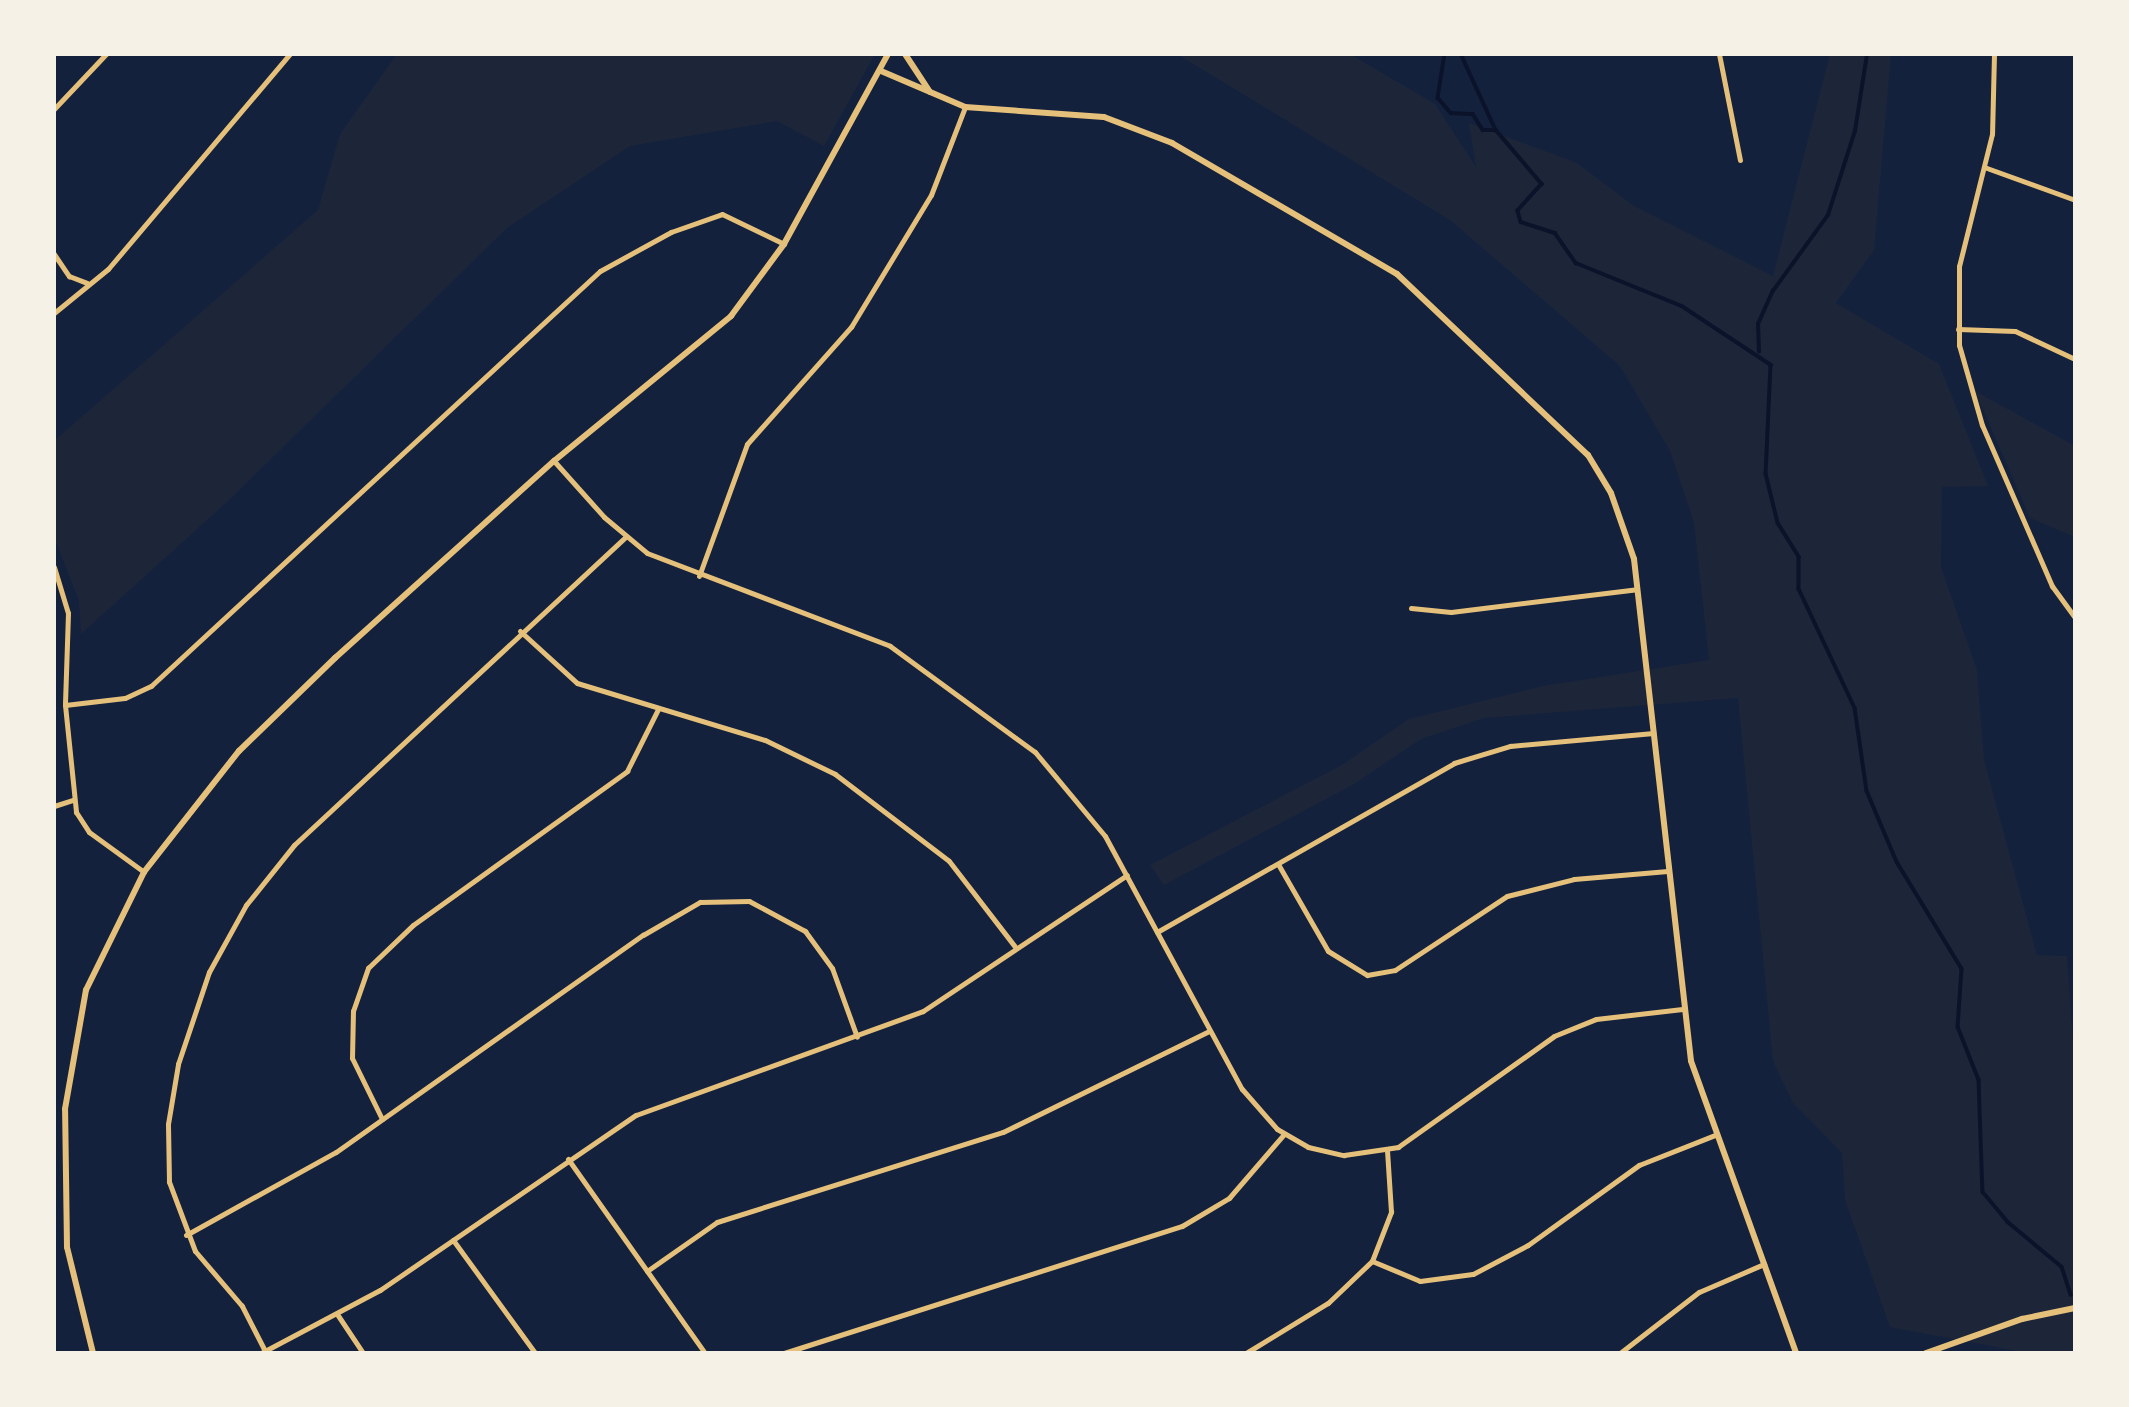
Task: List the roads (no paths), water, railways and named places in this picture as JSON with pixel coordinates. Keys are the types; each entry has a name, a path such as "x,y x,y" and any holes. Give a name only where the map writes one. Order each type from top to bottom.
{"street":[{"path":"54,109 106,54"},
{"path":"54,313 87,283 108,269 290,54"},
{"path":"93,1353 67,1247 65,1109 86,990 144,872 239,751 554,461 731,316 784,244 888,54"},
{"path":"905,54 931,93"},
{"path":"1718,54 1740,160"},
{"path":"1994,54 1994,116 1984,167 1958,266 1958,329 1966,384 1982,425 2052,586 2075,618"},
{"path":"881,71 965,107 1083,113 1128,122 1377,260 1504,369 1588,455 1628,536 1637,589 1682,1009 1715,1135 1796,1353"},
{"path":"699,576 747,444 851,327 931,195 965,107"},
{"path":"1984,167 2075,200"},
{"path":"65,705 125,698 151,686 600,271 671,232 722,214 784,244"},
{"path":"54,254 69,276 87,283"},
{"path":"1958,329 2015,331 2075,359"},
{"path":"554,461 626,537 699,576 850,627 927,669 1067,783 1127,875 1242,1088 1284,1134 1326,1153 1387,1150 1429,1131 1569,1029 1682,1009"},
{"path":"626,537 520,631 294,845 231,929 183,1045 168,1124 169,1182 186,1235 242,1306 263,1352 337,1314 453,1240 568,1159 673,1097 857,1037 940,1002 1127,875"},
{"path":"54,567 68,613 65,705 73,800 89,831 144,872"},
{"path":"1411,608 1451,612 1637,589"},
{"path":"520,631 578,683 782,747 844,780 956,868 1016,948"},
{"path":"382,1119 352,1058 353,1011 368,968 413,925 627,771 658,709"},
{"path":"1157,932 1417,781 1472,755 1510,746 1653,733"},
{"path":"2075,746 2075,768"},
{"path":"54,806 73,800"},
{"path":"1278,864 1328,951 1367,975 1402,966 1507,895 1574,879 1668,871"},
{"path":"186,1235 382,1119 652,929 700,902 749,901 805,931 832,968 857,1037"},
{"path":"647,1271 718,1222 1012,1128 1209,1031"},
{"path":"784,1353 1182,1226 1229,1198 1284,1134"},
{"path":"1372,1261 1420,1281 1473,1274 1528,1245 1631,1170 1715,1135"},
{"path":"1246,1353 1335,1298 1372,1261 1391,1212 1387,1150"},
{"path":"568,1159 705,1353"},
{"path":"453,1240 535,1353"},
{"path":"1620,1353 1699,1292 1764,1264"},
{"path":"1926,1353 2075,1308"},
{"path":"337,1314 363,1353"}],"waterway":[{"path":"1445,54 1438,98 1451,113 1473,114 1483,130 1496,130"},
{"path":"1461,54 1496,130 1542,184 1518,211 1521,222 1555,233 1576,263 1682,306 1771,365 1766,474 1778,523 1799,557 1799,589 1855,708 1867,791 1897,862 1962,969 1958,1027 1979,1080 1983,1192 2008,1222 2062,1267 2071,1295"},
{"path":"1759,352 1758,324 1773,291 1828,215 1855,131 1867,54"}]}
